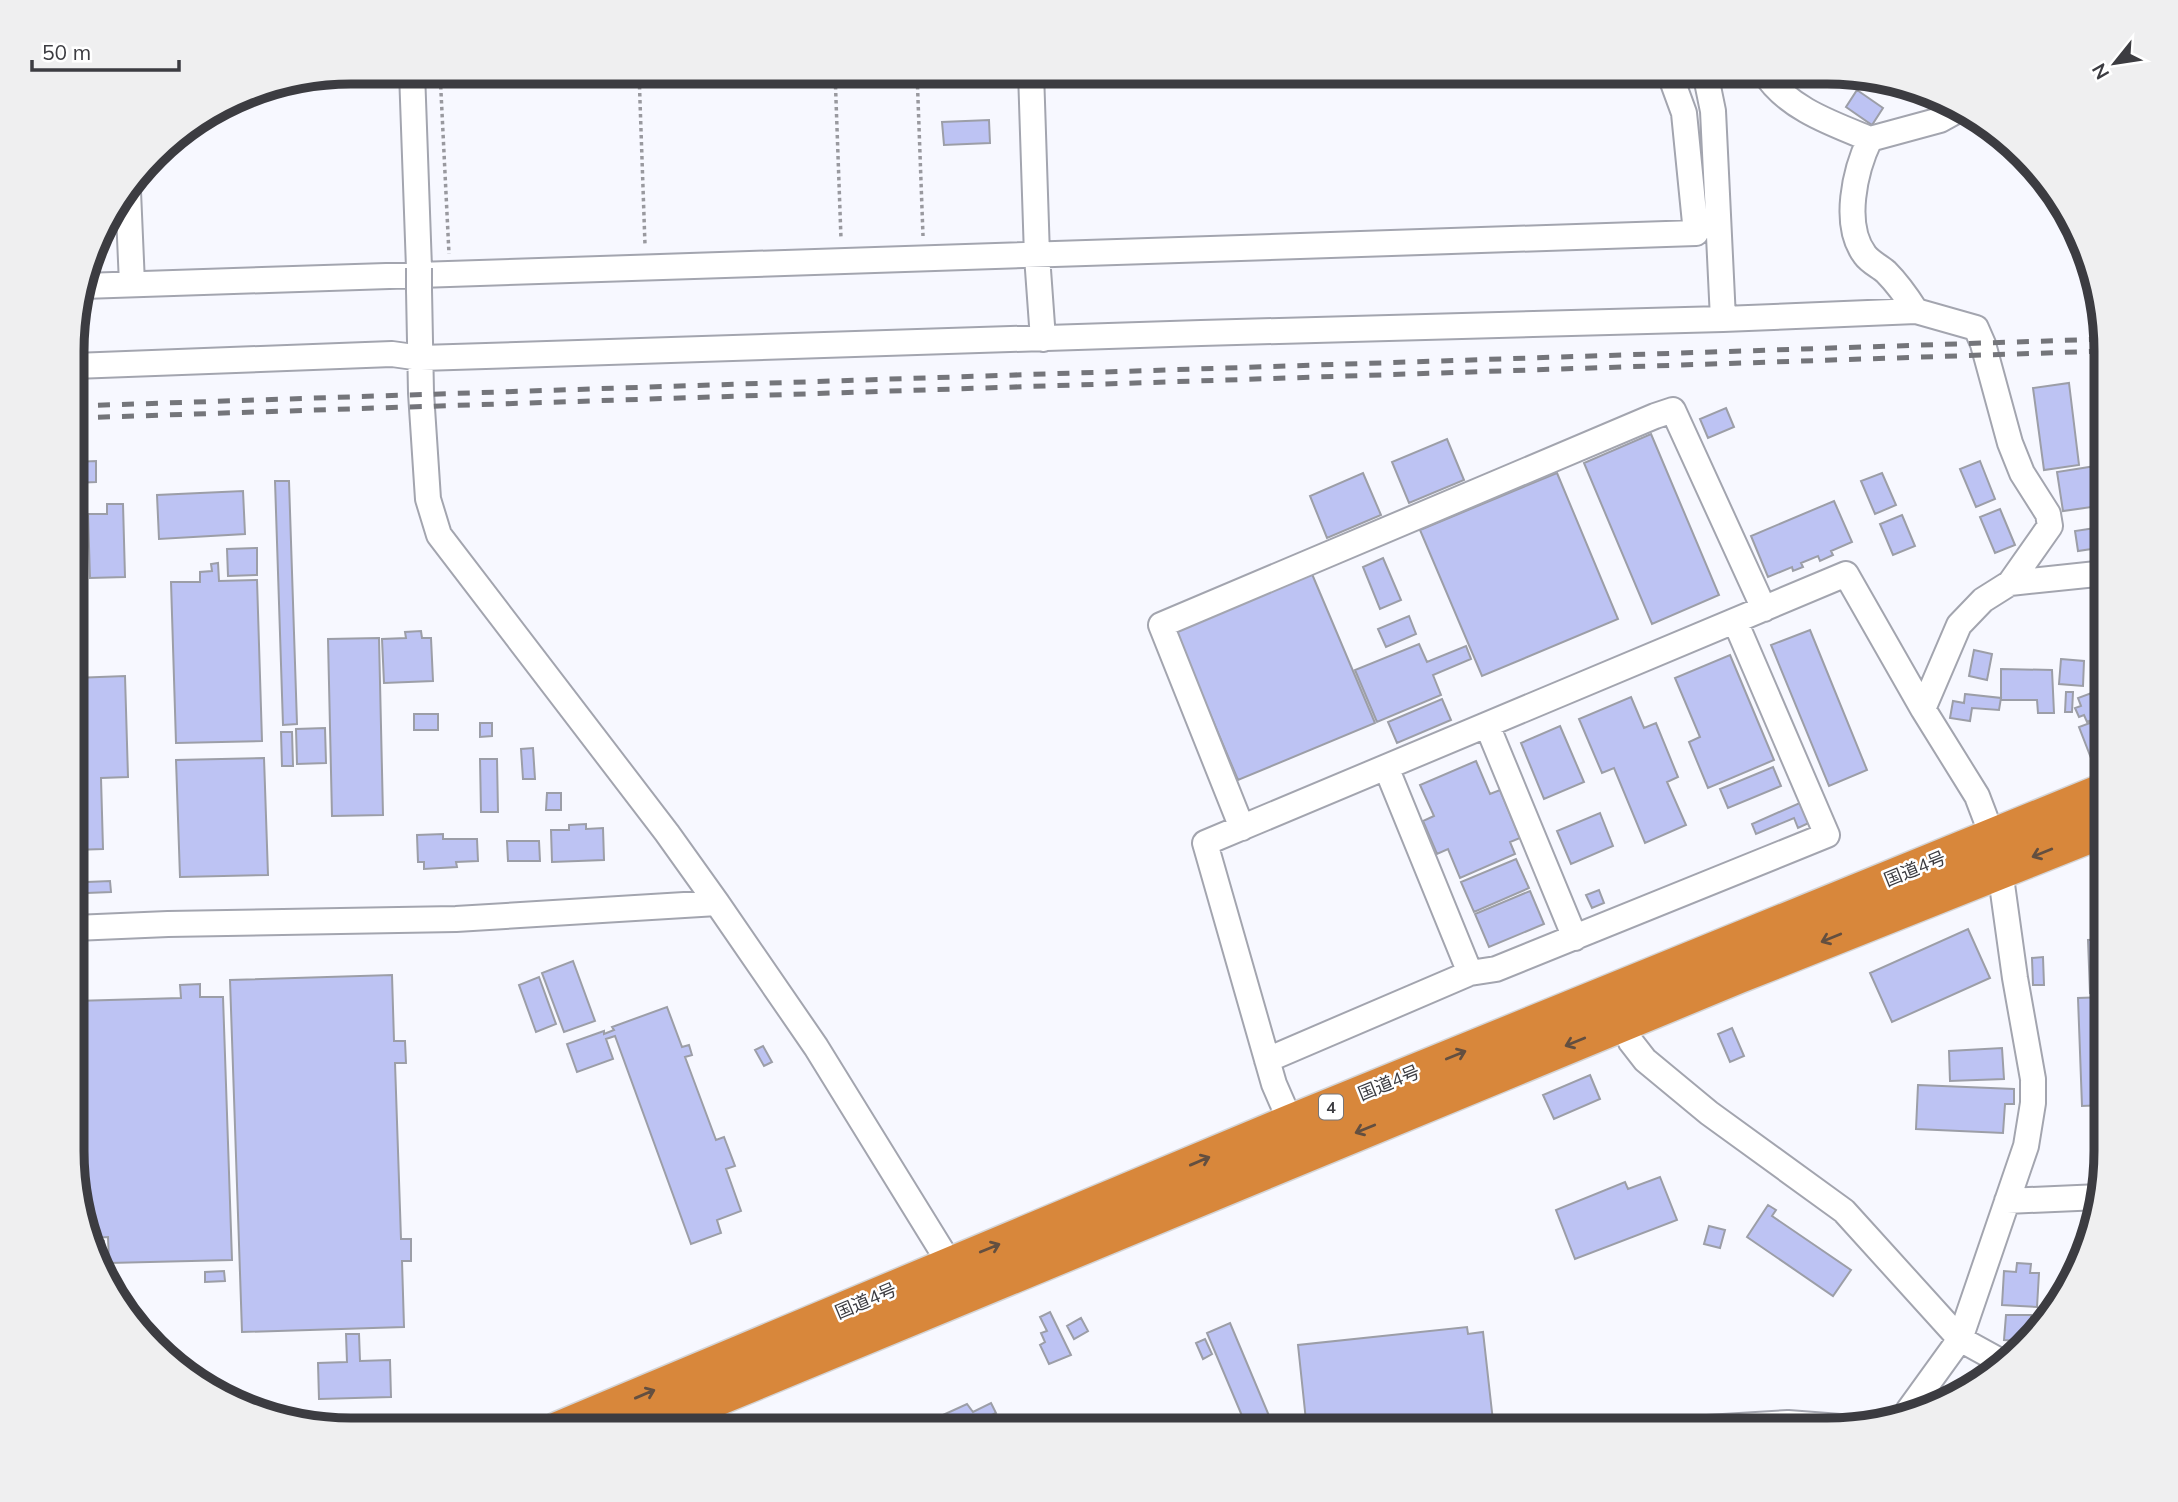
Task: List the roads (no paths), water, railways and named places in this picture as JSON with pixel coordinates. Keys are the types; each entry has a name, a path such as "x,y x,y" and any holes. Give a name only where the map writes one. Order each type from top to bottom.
{"highway":[{"name":"国道4号","path":"591,1418 1623,1023 1997,854 2094,798"},
{"name":"国道4号","path":"663,1418 1291,1123 1997,854 2094,831"}],"street":[{"path":"412,84 428,499 439,536 667,833 816,1047 959,1278"},
{"path":"1031,84 1042,339"},
{"path":"1673,84 1684,113 1723,319"},
{"path":"1707,84 1713,111 1707,233"},
{"path":"1772,84 1795,102 1870,139 1940,120 1950,114"},
{"path":"1870,139 1855,183 1853,210 1856,239 1866,256 1901,289 1916,311"},
{"path":"129,204 132,284"},
{"path":"92,286 1707,233"},
{"path":"84,366 392,354 421,358 1916,311 1976,328 1983,344 2010,443 2022,473 2048,514 2050,526 2010,583 1983,600 1959,625 1923,709"},
{"path":"1242,828 1161,625 1655,415 1673,410 1764,609"},
{"path":"1291,1123 1274,1084 1205,843 1846,574 1923,709 1977,796 1997,854 2015,978 2034,1079 2026,1146 1960,1339 1914,1404"},
{"path":"2010,583 2094,574"},
{"path":"1267,1060 1470,972 1496,970 1827,835 1735,621"},
{"path":"1487,725 1575,937"},
{"path":"1386,767 1470,972"},
{"path":"84,928 456,919 716,903"},
{"path":"1623,1023 1645,1060 1709,1113 1844,1212 1960,1339 1995,1358"},
{"path":"2007,1201 2090,1197"}],"railway":[{"path":"84,406 2093,339"},
{"path":"84,418 2094,351"}]}
